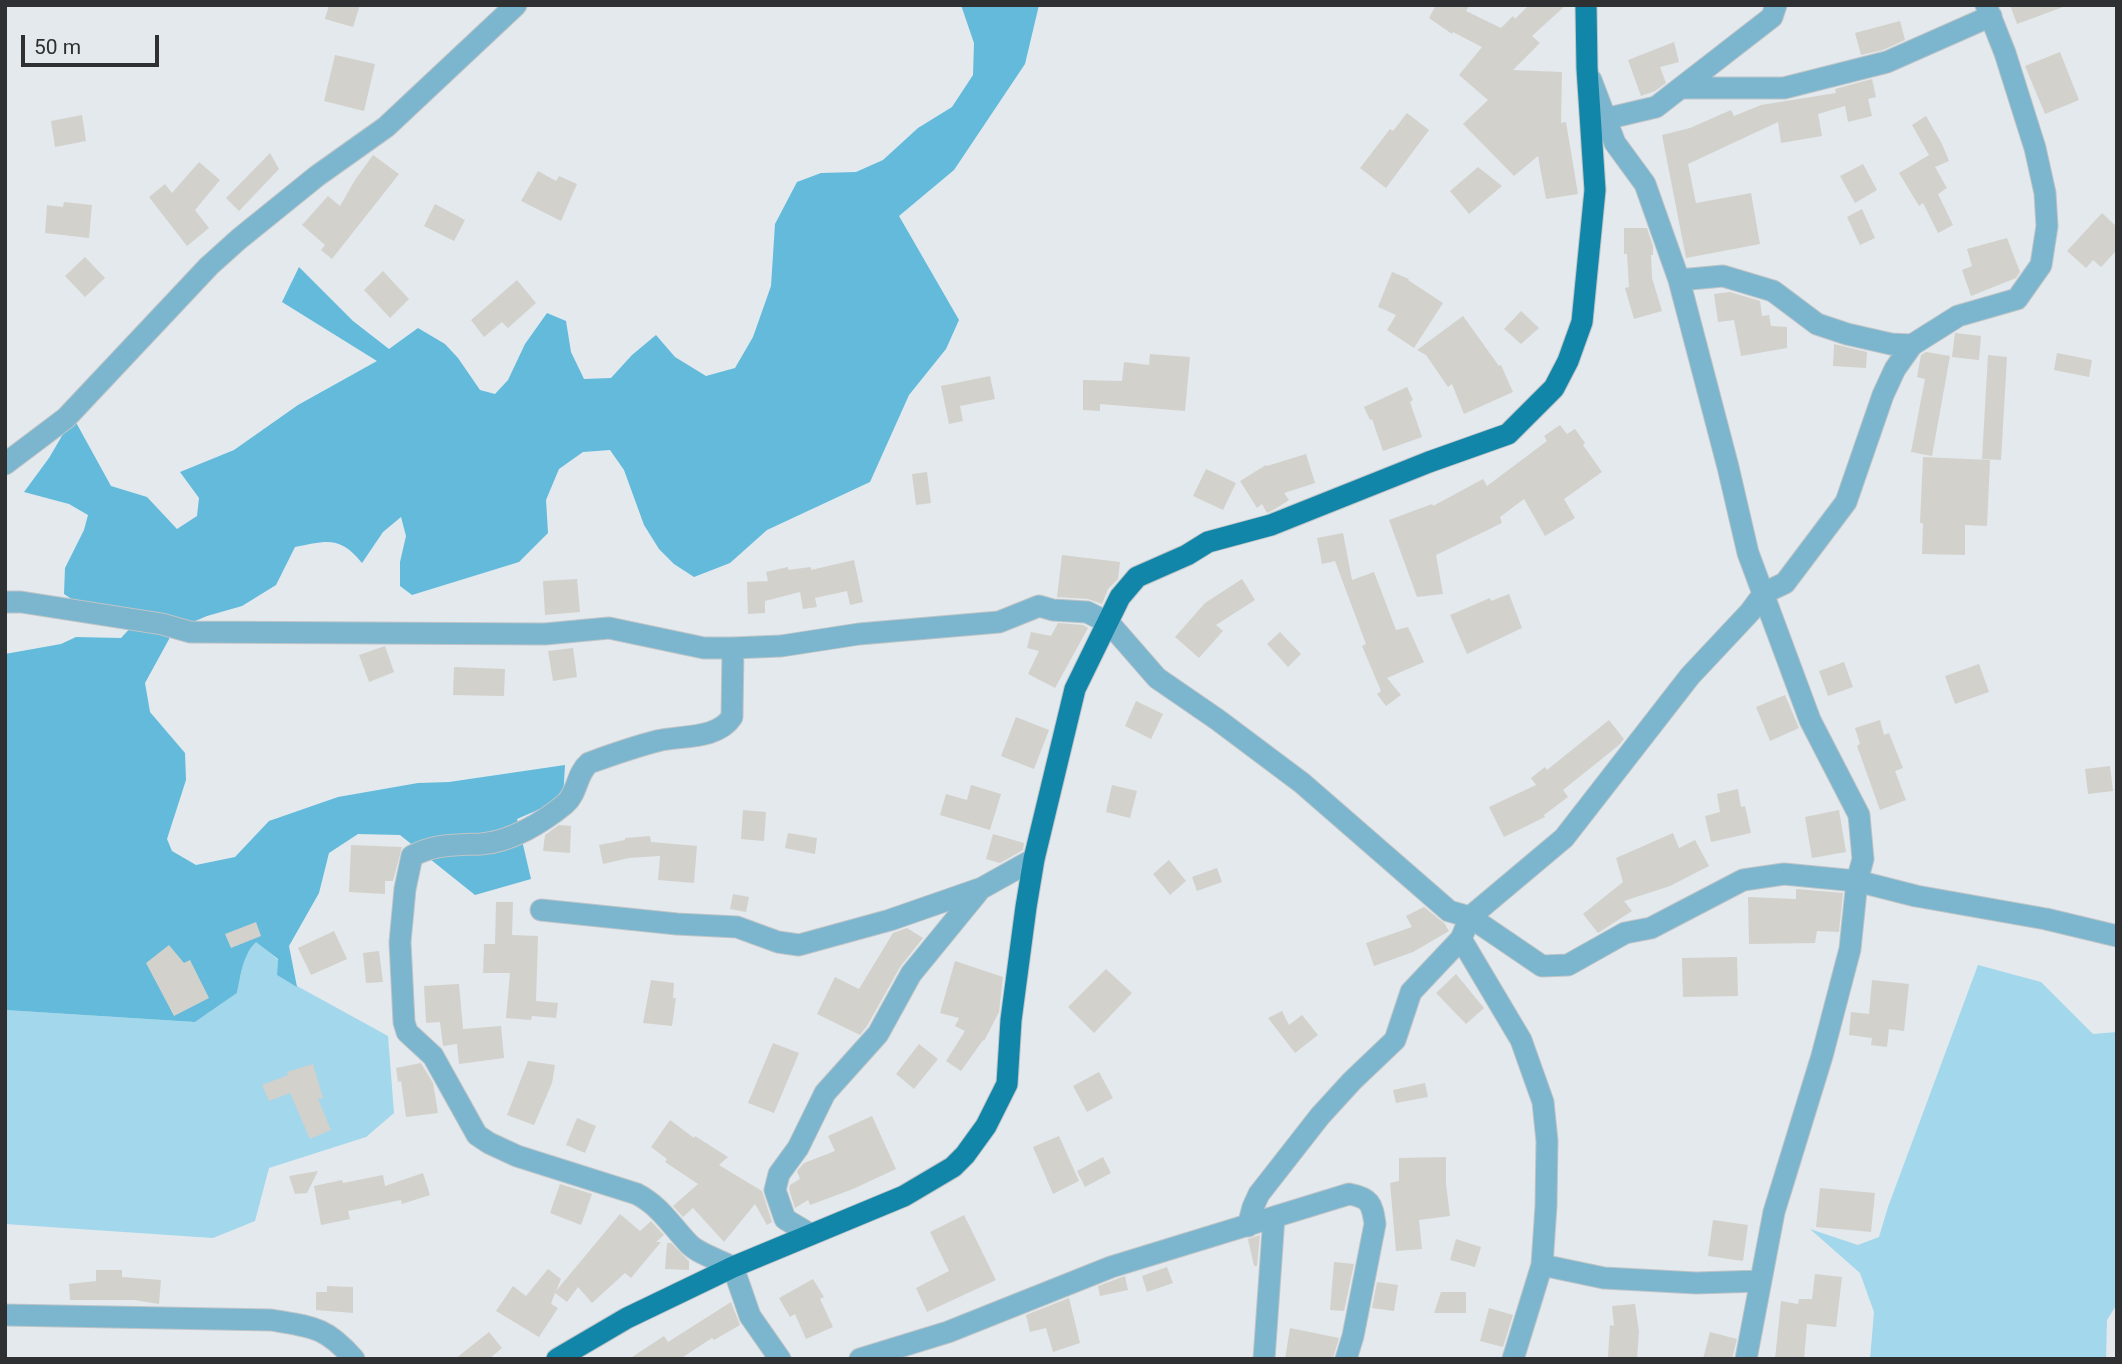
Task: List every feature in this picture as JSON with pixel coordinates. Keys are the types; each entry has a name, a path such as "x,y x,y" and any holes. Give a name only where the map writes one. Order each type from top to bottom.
{"main road":[{"path":"557,1359 628,1318 733,1267 904,1195 953,1167 965,1155 986,1126 1007,1084 1011,1020 1034,859 1075,689 1120,597 1137,578 1208,542 1271,525 1429,462 1508,435 1553,388 1568,361 1582,322 1595,190 1586,5"}],"street":[{"path":"5,464 66,418 209,266 239,239 317,176 386,127 516,5"},
{"path":"1605,119 1656,107 1773,17 1776,5"},
{"path":"1248,1226 1259,1194 1320,1116 1395,1040 1411,992 1461,939 1470,917 1564,838 1690,676 1750,612 1764,593 1785,583 1846,502 1883,395 1895,369 1912,345 1958,316 2017,299 2041,265 2047,226 2045,192 2035,148 2005,52 1989,11 1886,62 1784,88 1683,88"},
{"path":"1587,68 1615,143 1646,184 1679,280 1748,553 1810,720 1859,815 1863,859 1857,881 1850,949 1822,1056 1774,1212 1746,1359"},
{"path":"1679,280 1723,276 1773,291 1817,324 1858,337 1912,345"},
{"path":"5,602 21,602 162,624 190,632 531,634 609,628 704,648 781,646 859,634 999,621 1039,606 1053,610 1087,612 1109,623 1157,678 1302,783 1365,835 1449,911 1470,917 1542,966 1568,965 1625,933 1651,928 1742,880 1784,874 1857,881 1916,896 2046,919 2117,936"},
{"path":"733,648 732,717 724,727 659,741 589,763 584,767 574,795 566,804 528,829 494,841 424,849 412,856 405,889 400,942 404,1022 407,1032 433,1056 477,1135 517,1156 637,1194 651,1201 691,1246 733,1267 750,1316 780,1359"},
{"path":"541,910 737,927 778,942 799,945 890,920 982,888 1034,859"},
{"path":"810,1234 785,1219 775,1190 779,1174 798,1148 825,1093 878,1034 911,974 982,888"},
{"path":"1461,939 1489,982 1521,1040 1543,1102 1547,1141 1542,1265 1513,1359"},
{"path":"860,1359 948,1332 1111,1266 1349,1194 1364,1197 1373,1207 1375,1224 1346,1359"},
{"path":"1264,1359 1274,1217"},
{"path":"1542,1265 1604,1278 1696,1283 1761,1281"},
{"path":"5,1315 271,1320 311,1326 336,1339 354,1359"}],"shaded area":[{"path":"961,5 1039,5 1025,64 954,170 899,216 959,320 946,349 909,395 870,482 767,530 730,563 694,577 674,564 659,549 644,525 624,470 610,450 583,452 559,469 546,500 548,533 519,562 412,595 400,586 400,562 406,536 401,517 383,532 362,563 347,548 332,542 295,547 276,585 242,606 207,616 174,630 145,683 150,712 185,753 186,780 167,839 172,851 196,865 235,857 269,821 338,797 418,783 449,782 565,765 563,799 517,819 531,879 475,895 400,835 358,834 329,853 319,893 289,946 297,987 277,975 278,959 256,942 245,960 237,993 195,1022 5,1010 5,654 61,644 76,637 121,638 134,624 76,602 64,594 65,568 84,530 88,515 69,504 24,492 49,458 73,417 111,486 147,497 177,529 197,516 199,498 180,472 234,450 298,405 377,361 282,302 299,267 353,321 389,349 418,328 445,344 480,390 495,394 508,380 525,344 547,313 566,321 571,352 584,379 611,378 632,355 656,335 675,357 706,376 735,368 753,337 771,286 775,224 797,182 821,173 856,172 883,160 918,128 952,107 973,75 974,43"},
{"path":"256,941 278,960 277,975 388,1036 394,1113 366,1137 269,1168 255,1221 213,1238 5,1224 5,1010 195,1022 237,993 244,958"},
{"path":"1978,965 2041,982 2093,1034 2117,1032 2117,1304 2107,1320 2106,1359 1870,1359 1874,1312 1860,1273 1810,1229 1858,1245 1879,1237"}],"building":[{"path":"329,5 360,5 353,27 325,19"},
{"path":"1436,5 1470,5 1466,11 1501,28 1529,5 1566,5 1532,36 1540,43 1513,70 1562,72 1561,123 1566,122 1578,194 1546,199 1538,156 1514,176 1463,124 1488,100 1459,75 1482,47 1453,32 1452,34 1429,18"},
{"path":"2010,5 2063,5 2063,7 2017,24"},
{"path":"1900,21 1905,40 1883,50 1861,55 1855,33"},
{"path":"1674,42 1679,62 1660,67 1666,83 1641,96 1628,60"},
{"path":"2060,52 2079,100 2045,114 2025,66"},
{"path":"335,55 375,64 364,111 324,101"},
{"path":"1872,79 1876,97 1868,99 1872,116 1848,122 1845,106 1818,114 1822,136 1781,143 1778,122 1688,164 1696,203 1751,193 1760,244 1686,258 1662,135 1690,128 1731,110 1734,116 1761,105 1836,93 1835,89"},
{"path":"1407,113 1429,130 1386,188 1360,168 1390,129 1393,131"},
{"path":"82,115 86,141 55,147 51,121"},
{"path":"1926,116 1949,161 1935,167 1947,188 1938,194 1953,225 1938,233 1923,203 1919,206 1899,173 1929,155 1912,125"},
{"path":"270,153 279,169 239,211 226,198"},
{"path":"373,155 399,174 332,259 321,250 325,245 302,225 328,196 340,206"},
{"path":"199,162 220,180 195,210 209,228 187,246 149,197 165,184 172,193"},
{"path":"1863,164 1877,190 1855,203 1840,176"},
{"path":"1478,167 1502,186 1469,214 1450,191"},
{"path":"538,171 556,181 559,176 577,184 561,221 521,201"},
{"path":"64,202 92,205 89,238 45,233 47,205 63,207"},
{"path":"435,204 465,220 454,241 424,226"},
{"path":"1862,209 1875,238 1860,245 1847,217"},
{"path":"2102,213 2117,227 2117,250 2101,267 2093,260 2086,268 2067,251"},
{"path":"1624,228 1647,228 1653,246 1652,278 1662,311 1634,319 1625,288 1629,287 1627,254 1624,254"},
{"path":"2007,238 2020,272 2016,278 1971,296 1962,270 1972,266 1967,249"},
{"path":"85,257 105,278 85,297 65,276"},
{"path":"383,271 409,299 390,318 364,290"},
{"path":"1392,272 1409,279 1443,303 1414,348 1387,330 1396,315 1378,307"},
{"path":"517,280 536,303 508,328 502,322 484,337 471,320"},
{"path":"1730,292 1760,301 1762,316 1769,315 1771,326 1787,327 1787,348 1741,356 1734,320 1718,322 1714,294"},
{"path":"1521,311 1539,328 1521,344 1504,329"},
{"path":"1463,316 1499,366 1501,365 1513,392 1464,414 1452,384 1448,387 1426,355 1417,350"},
{"path":"1955,333 1981,336 1979,360 1952,357"},
{"path":"1834,344 1867,352 1866,368 1833,366"},
{"path":"1926,352 1950,356 1932,456 1911,452 1925,379 1917,377 1921,355"},
{"path":"2057,353 2092,360 2089,377 2054,370"},
{"path":"1150,354 1190,357 1185,411 1100,404 1100,411 1083,410 1083,380 1122,381 1124,362 1149,365"},
{"path":"1988,355 2007,357 2001,460 1982,459"},
{"path":"990,376 995,399 960,406 963,421 949,424 941,386"},
{"path":"1407,387 1422,437 1383,451 1372,419 1370,420 1364,407"},
{"path":"1560,425 1567,434 1575,429 1602,472 1564,499 1575,518 1545,536 1524,499 1500,517 1502,523 1436,555 1443,594 1417,597 1389,520 1432,504 1433,506 1483,479 1487,486 1547,441 1544,436"},
{"path":"1306,454 1315,483 1284,493 1289,500 1267,513 1262,504 1257,508 1240,481 1266,465"},
{"path":"1923,457 1990,460 1987,526 1965,525 1965,555 1922,554 1923,523 1920,523"},
{"path":"1206,469 1236,483 1223,510 1193,496"},
{"path":"927,472 931,503 916,505 912,474"},
{"path":"1343,533 1352,580 1374,572 1396,630 1408,627 1424,662 1387,678 1401,695 1386,706 1377,694 1381,691 1362,646 1366,644 1335,561 1322,564 1317,538"},
{"path":"1062,555 1120,562 1118,579 1108,589 1102,604 1088,599 1057,597"},
{"path":"854,560 863,602 850,605 847,591 815,598 817,607 803,609 800,592 765,601 765,613 748,614 747,582 768,581 766,572 788,567 788,570 811,567 811,570"},
{"path":"577,579 580,612 545,615 543,581"},
{"path":"1242,579 1255,600 1216,625 1223,631 1199,658 1175,637 1205,603"},
{"path":"1509,594 1522,628 1467,654 1450,615 1490,598 1491,601"},
{"path":"1058,623 1083,625 1088,628 1055,688 1028,674 1039,651 1027,648 1031,632 1051,636"},
{"path":"1280,632 1301,654 1288,667 1267,644"},
{"path":"385,646 394,672 369,682 359,655"},
{"path":"573,648 577,677 553,681 548,651"},
{"path":"1844,662 1853,687 1828,696 1819,671"},
{"path":"1979,664 1989,692 1955,704 1945,676"},
{"path":"454,667 505,669 504,696 453,695"},
{"path":"1785,695 1799,728 1770,741 1756,707"},
{"path":"1136,701 1163,714 1151,739 1125,726"},
{"path":"1016,717 1049,730 1034,769 1001,756"},
{"path":"1609,720 1624,739 1619,745 1563,790 1568,797 1544,815 1545,817 1504,837 1489,807 1536,785 1531,778 1545,767 1547,770"},
{"path":"1880,720 1884,735 1889,733 1903,768 1895,771 1906,800 1880,810 1857,746 1860,744 1855,728"},
{"path":"2110,766 2113,791 2088,794 2085,769"},
{"path":"971,785 1001,794 990,830 940,815 946,794 967,800"},
{"path":"1112,785 1137,791 1130,818 1106,812"},
{"path":"1738,789 1741,807 1745,806 1751,833 1711,842 1705,816 1720,812 1717,794"},
{"path":"743,810 766,812 764,841 741,839"},
{"path":"1839,810 1846,852 1812,858 1805,817"},
{"path":"559,825 571,826 570,853 543,851 545,835"},
{"path":"788,833 817,838 815,854 785,848"},
{"path":"1673,833 1679,848 1695,840 1709,866 1670,886 1624,901 1632,911 1598,933 1583,914 1623,882 1616,858"},
{"path":"993,834 1024,843 1023,850 1000,863 986,859"},
{"path":"650,836 651,842 697,846 694,883 658,880 660,856 629,858 603,864 599,845 625,838"},
{"path":"351,845 402,847 393,881 385,881 385,894 349,892"},
{"path":"1169,860 1186,881 1170,895 1153,874"},
{"path":"1217,868 1222,882 1197,891 1192,877"},
{"path":"1796,889 1843,893 1839,932 1817,931 1815,943 1749,944 1748,897 1796,899"},
{"path":"733,894 749,897 746,912 730,909"},
{"path":"496,902 513,902 512,935 538,936 536,1001 558,1003 556,1018 506,1018 510,973 483,973 484,944 495,944"},
{"path":"1424,907 1444,923 1449,931 1413,952 1374,966 1366,943 1412,927 1406,916"},
{"path":"256,922 261,936 231,948 225,934"},
{"path":"907,928 923,938 900,967 860,1035 817,1014 835,977 859,989 893,933"},
{"path":"334,931 347,959 311,975 298,948"},
{"path":"169,945 184,963 190,960 209,998 174,1016 146,963"},
{"path":"379,951 383,982 366,983 363,953"},
{"path":"1737,957 1738,996 1683,997 1682,958"},
{"path":"955,961 1003,977 999,1012 984,1041 961,1071 946,1061 965,1031 955,1026 959,1018 940,1013"},
{"path":"1106,969 1132,993 1094,1033 1068,1007"},
{"path":"1456,974 1484,1008 1466,1024 1436,993"},
{"path":"651,980 674,983 673,998 676,998 672,1026 643,1023"},
{"path":"1872,980 1909,984 1904,1031 1889,1029 1887,1047 1871,1045 1872,1038 1849,1035 1851,1012 1869,1014"},
{"path":"459,984 463,1029 501,1026 504,1058 459,1064 457,1044 443,1046 440,1022 426,1023 424,986"},
{"path":"1282,1011 1289,1025 1302,1015 1318,1035 1295,1053 1268,1018"},
{"path":"773,1043 799,1053 774,1113 748,1103"},
{"path":"919,1044 938,1059 914,1089 896,1074"},
{"path":"528,1061 555,1065 552,1083 534,1125 507,1115"},
{"path":"421,1063 433,1083 438,1113 406,1117 401,1081 398,1082 396,1068"},
{"path":"313,1064 323,1098 318,1099 331,1130 310,1139 290,1093 269,1101 262,1085 288,1075 287,1072"},
{"path":"1099,1072 1113,1098 1087,1112 1073,1086"},
{"path":"1425,1083 1428,1097 1396,1103 1393,1090"},
{"path":"872,1116 896,1169 853,1189 810,1205 808,1200 795,1208 789,1189 790,1185 800,1179 797,1171 804,1163 835,1151 828,1136"},
{"path":"577,1118 596,1126 585,1153 566,1145"},
{"path":"670,1120 694,1138 695,1136 728,1157 719,1165 762,1191 772,1222 767,1225 755,1204 724,1242 693,1208 683,1217 673,1206 698,1184 665,1162 667,1159 651,1147"},
{"path":"1059,1136 1079,1181 1053,1194 1033,1147"},
{"path":"1103,1157 1111,1173 1085,1187 1077,1171"},
{"path":"1446,1157 1450,1216 1419,1220 1422,1249 1396,1251 1390,1183 1399,1181 1399,1158"},
{"path":"318,1171 307,1193 295,1194 289,1176"},
{"path":"423,1173 430,1195 402,1204 401,1200 348,1211 350,1219 321,1225 314,1186 383,1175 385,1186"},
{"path":"560,1184 592,1194 581,1225 550,1213"},
{"path":"1820,1188 1875,1193 1871,1232 1816,1227"},
{"path":"620,1214 640,1231 651,1221 664,1235 631,1278 625,1273 592,1303 578,1287 567,1302 555,1293 551,1304 558,1308 539,1337 496,1311 513,1286 526,1296 548,1269 561,1279 556,1291"},
{"path":"964,1215 996,1280 927,1312 916,1288 949,1271 930,1232"},
{"path":"1713,1220 1748,1225 1743,1261 1708,1256"},
{"path":"1260,1235 1257,1266 1254,1266 1248,1239"},
{"path":"1456,1239 1481,1247 1475,1267 1450,1260"},
{"path":"667,1243 671,1243 689,1261 689,1270 665,1269"},
{"path":"1334,1262 1354,1264 1344,1311 1330,1310"},
{"path":"1167,1267 1173,1283 1147,1292 1142,1276"},
{"path":"96,1270 122,1270 122,1277 161,1280 159,1304 134,1300 70,1300 69,1284 96,1281"},
{"path":"1815,1274 1842,1277 1836,1327 1807,1324 1804,1359 1775,1359 1781,1301 1798,1304 1799,1299 1812,1299"},
{"path":"1125,1276 1128,1290 1100,1296 1098,1286"},
{"path":"813,1279 824,1297 820,1299 833,1327 806,1339 795,1314 790,1317 779,1298"},
{"path":"1377,1282 1398,1285 1394,1311 1372,1308"},
{"path":"327,1286 353,1287 353,1313 316,1310 316,1292 327,1292"},
{"path":"1441,1292 1466,1292 1466,1313 1434,1313"},
{"path":"1069,1298 1080,1343 1053,1352 1046,1328 1030,1332 1026,1315"},
{"path":"731,1302 740,1325 714,1340 712,1338 680,1359 629,1359 664,1336 668,1342"},
{"path":"1635,1304 1639,1332 1637,1359 1608,1357 1610,1325 1614,1326 1612,1306"},
{"path":"1489,1308 1513,1315 1503,1347 1480,1341"},
{"path":"1290,1328 1339,1338 1333,1359 1285,1359"},
{"path":"489,1332 502,1348 489,1359 455,1359"},
{"path":"1710,1332 1737,1339 1732,1359 1703,1359"}]}
